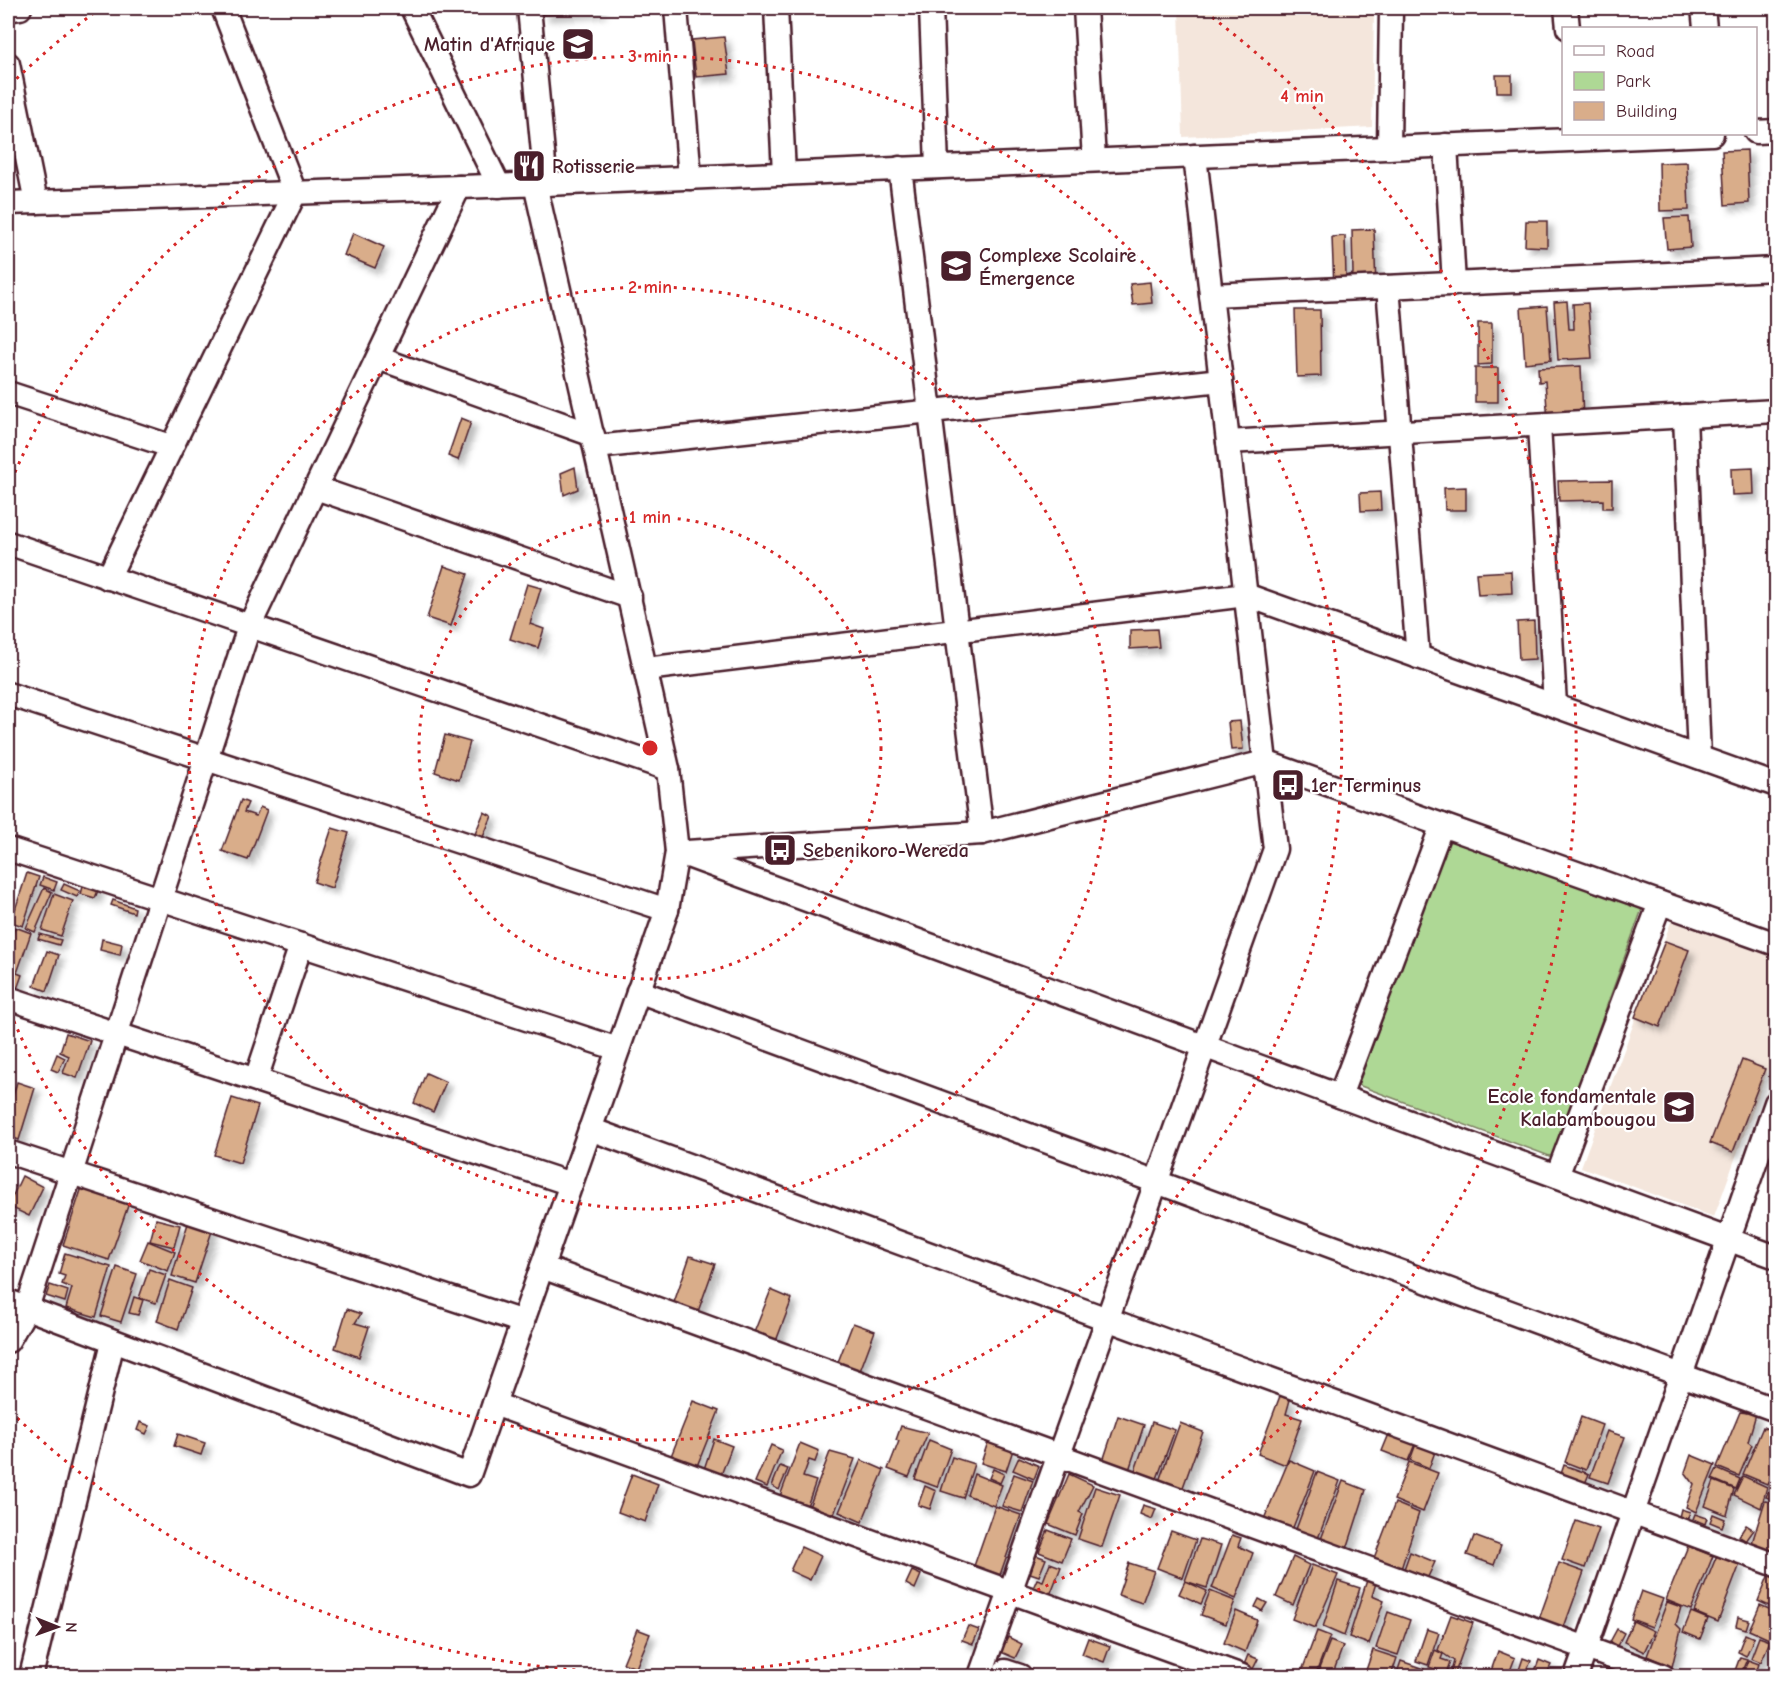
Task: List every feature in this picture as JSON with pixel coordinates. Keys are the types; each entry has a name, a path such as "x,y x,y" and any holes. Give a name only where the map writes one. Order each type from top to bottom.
{"street":[{"path":"8,10 20,8"},
{"path":"108,578 170,446 295,193 223,8"},
{"path":"412,8 499,186"},
{"path":"17,1305 469,1475 667,910 677,852 668,769 541,184 529,8"},
{"path":"676,8 690,178"},
{"path":"776,8 784,174"},
{"path":"931,8 937,167"},
{"path":"1085,8 1094,160"},
{"path":"1389,148 1391,8"},
{"path":"1566,8 1568,27"},
{"path":"1703,8 1705,27"},
{"path":"8,64 36,202"},
{"path":"1757,132 1776,131"},
{"path":"8,204 690,178 1389,148 1576,136 1644,135"},
{"path":"1446,145 1454,284"},
{"path":"980,1677 1275,849 1195,156"},
{"path":"900,168 982,833"},
{"path":"8,1341 17,1305 71,1173 249,627 459,187"},
{"path":"1211,295 1776,269"},
{"path":"1388,287 1418,657"},
{"path":"378,358 595,441 930,411 1221,380"},
{"path":"8,393 170,446"},
{"path":"1228,442 1776,411"},
{"path":"1685,416 1699,757"},
{"path":"1539,425 1555,705"},
{"path":"315,488 630,597"},
{"path":"8,543 668,769"},
{"path":"646,669 1246,595 1776,784"},
{"path":"8,694 667,910"},
{"path":"677,852 982,833 1265,762 1776,945"},
{"path":"1340,1096 1442,825"},
{"path":"8,849 618,1049"},
{"path":"677,852 1776,1257"},
{"path":"1557,1176 1660,903"},
{"path":"256,1079 301,945"},
{"path":"638,991 1776,1410"},
{"path":"8,998 571,1184"},
{"path":"1576,1677 1776,1103"},
{"path":"590,1129 1776,1565"},
{"path":"8,1152 523,1322"},
{"path":"542,1267 1663,1677"},
{"path":"32,1677 113,1342"},
{"path":"494,1404 1242,1677"}],"shaded area":[{"path":"1179,8 1374,8 1372,127 1183,137"},
{"name":"Ecole fondamentale Kalabambougou","path":"1672,919 1776,958 1776,1047 1714,1217 1581,1167"}],"green space":[{"path":"1449,837 1642,909 1552,1157 1358,1085"}],"building":[{"path":"543,8 599,8 600,11 544,15"},
{"path":"724,37 729,74 696,77 692,40"},
{"path":"1496,75 1512,75 1512,92 1497,92"},
{"path":"1747,150 1749,203 1725,205 1722,151"},
{"path":"1687,162 1689,210 1660,211 1659,163"},
{"path":"1689,217 1691,247 1667,249 1664,218"},
{"path":"1526,221 1547,221 1547,247 1525,246"},
{"path":"1374,229 1376,287 1334,289 1332,237 1345,236 1346,276 1353,274 1352,230"},
{"path":"353,233 384,247 375,268 344,255"},
{"path":"1150,282 1152,303 1133,305 1130,284"},
{"path":"1567,301 1569,329 1574,329 1573,304 1588,303 1592,358 1558,360 1554,302"},
{"path":"1547,306 1551,360 1525,363 1521,308"},
{"path":"1295,310 1320,310 1321,376 1297,377"},
{"path":"1478,323 1492,323 1492,364 1478,365"},
{"path":"1581,366 1583,421 1548,422 1545,381 1539,382 1538,368"},
{"path":"1475,368 1498,368 1498,402 1475,402"},
{"path":"461,418 471,422 458,460 448,456"},
{"path":"575,467 578,489 564,495 561,473"},
{"path":"1753,468 1754,494 1732,495 1731,469"},
{"path":"1612,480 1612,508 1603,508 1603,500 1559,501 1558,481"},
{"path":"1466,487 1466,510 1445,510 1444,488"},
{"path":"1380,492 1381,510 1361,511 1360,493"},
{"path":"444,566 468,574 451,626 427,618"},
{"path":"1511,571 1512,593 1478,595 1476,573"},
{"path":"527,584 541,588 530,624 544,629 538,648 510,639"},
{"path":"1534,621 1535,659 1519,660 1517,622"},
{"path":"1157,629 1159,647 1130,649 1130,630"},
{"path":"1240,721 1243,749 1231,750 1228,722"},
{"path":"445,735 470,742 459,780 435,772"},
{"path":"241,800 248,803 244,812 256,816 260,807 267,810 248,860 222,851"},
{"path":"484,812 492,816 483,837 475,834"},
{"path":"332,828 349,833 332,888 314,882"},
{"path":"27,873 39,877 23,926 11,922"},
{"path":"43,877 57,882 54,890 40,885"},
{"path":"84,883 99,888 95,898 81,894"},
{"path":"64,884 80,891 77,897 61,890"},
{"path":"44,888 52,892 35,932 26,928"},
{"path":"54,894 73,901 61,936 42,930"},
{"path":"113,900 135,908 134,913 111,905"},
{"path":"15,927 31,933 17,973 22,975 17,989 8,986 8,949"},
{"path":"40,934 61,940 59,945 38,939"},
{"path":"102,939 122,944 120,955 100,950"},
{"path":"1665,941 1689,950 1660,1027 1635,1017"},
{"path":"47,951 59,955 47,991 34,986"},
{"path":"66,1033 90,1041 77,1078 63,1073 69,1056 60,1052"},
{"path":"57,1054 65,1058 58,1072 51,1069"},
{"path":"1742,1060 1765,1069 1733,1152 1710,1143"},
{"path":"426,1073 446,1082 433,1112 414,1103"},
{"path":"17,1082 35,1088 19,1140 8,1136 8,1112"},
{"path":"232,1098 258,1106 240,1163 214,1155"},
{"path":"22,1176 43,1187 29,1216 8,1206"},
{"path":"82,1187 129,1203 109,1260 63,1245"},
{"path":"156,1219 180,1225 174,1247 150,1241"},
{"path":"189,1220 213,1228 195,1283 172,1276"},
{"path":"148,1241 175,1252 168,1271 140,1260"},
{"path":"65,1253 111,1267 96,1317 66,1308 72,1288 62,1284 65,1276 59,1274"},
{"path":"690,1256 715,1264 695,1320 671,1311"},
{"path":"117,1267 137,1274 121,1322 101,1316"},
{"path":"149,1269 166,1275 156,1303 139,1298"},
{"path":"170,1280 192,1288 178,1329 157,1321"},
{"path":"50,1285 68,1291 65,1302 46,1296"},
{"path":"771,1290 792,1299 773,1349 751,1340"},
{"path":"134,1297 143,1300 138,1315 129,1313"},
{"path":"347,1309 361,1314 355,1323 369,1327 359,1357 335,1348"},
{"path":"853,1323 875,1331 860,1371 838,1362"},
{"path":"1280,1396 1290,1400 1286,1414 1302,1419 1286,1465 1258,1454"},
{"path":"693,1401 719,1411 697,1466 671,1456"},
{"path":"1740,1412 1756,1414 1748,1442 1752,1445 1739,1476 1717,1467"},
{"path":"1118,1416 1144,1425 1129,1470 1103,1461"},
{"path":"1581,1417 1602,1425 1586,1470 1565,1462"},
{"path":"140,1422 150,1426 146,1434 137,1430"},
{"path":"1152,1422 1175,1430 1155,1484 1133,1476"},
{"path":"1180,1423 1203,1432 1182,1490 1159,1481"},
{"path":"901,1426 928,1433 909,1477 888,1469 899,1441 896,1440"},
{"path":"1763,1427 1774,1432 1776,1427 1776,1461 1767,1484 1743,1474"},
{"path":"1607,1431 1625,1437 1608,1483 1590,1477"},
{"path":"178,1434 205,1443 201,1455 174,1446"},
{"path":"1389,1434 1415,1444 1408,1461 1382,1451"},
{"path":"714,1439 732,1446 721,1475 704,1469"},
{"path":"929,1440 951,1449 937,1487 915,1479"},
{"path":"988,1442 1013,1450 1006,1471 981,1463"},
{"path":"800,1443 819,1451 815,1462 809,1460 803,1477 816,1481 807,1506 780,1496"},
{"path":"1416,1444 1435,1452 1429,1468 1410,1460"},
{"path":"771,1445 782,1450 767,1487 755,1482"},
{"path":"830,1452 855,1459 833,1517 809,1507"},
{"path":"1691,1455 1715,1465 1696,1512 1686,1507 1694,1484 1685,1472"},
{"path":"952,1457 974,1464 963,1498 941,1491"},
{"path":"1019,1457 1039,1466 1034,1479 1013,1470"},
{"path":"861,1460 884,1470 862,1522 839,1512"},
{"path":"1289,1460 1315,1471 1292,1530 1264,1519"},
{"path":"1409,1462 1438,1473 1423,1512 1394,1500"},
{"path":"1564,1465 1589,1474 1584,1486 1560,1477"},
{"path":"780,1466 788,1469 779,1490 772,1486"},
{"path":"993,1469 1004,1474 1000,1483 989,1478"},
{"path":"1717,1469 1740,1479 1736,1489 1712,1479"},
{"path":"1317,1472 1340,1481 1317,1541 1295,1532"},
{"path":"632,1474 658,1484 645,1522 618,1512"},
{"path":"974,1474 1002,1485 994,1506 967,1495"},
{"path":"1014,1474 1033,1481 1022,1512 1002,1506"},
{"path":"1069,1474 1093,1485 1079,1512 1083,1514 1075,1535 1048,1524"},
{"path":"1743,1476 1767,1487 1761,1508 1734,1495"},
{"path":"1343,1481 1366,1490 1347,1549 1321,1539"},
{"path":"1714,1481 1734,1489 1727,1515 1705,1506"},
{"path":"925,1486 936,1491 930,1509 918,1505"},
{"path":"1095,1487 1120,1495 1102,1547 1078,1539"},
{"path":"1770,1488 1776,1490 1775,1500 1766,1497"},
{"path":"1765,1501 1776,1503 1774,1554 1751,1546"},
{"path":"1395,1503 1419,1513 1401,1569 1374,1558"},
{"path":"1143,1505 1156,1509 1152,1519 1140,1514"},
{"path":"995,1506 1021,1515 1000,1575 974,1566"},
{"path":"1681,1509 1690,1512 1687,1520 1679,1517"},
{"path":"1695,1514 1707,1518 1705,1524 1693,1519"},
{"path":"1713,1514 1725,1519 1722,1527 1710,1522"},
{"path":"1576,1521 1599,1529 1585,1568 1562,1560"},
{"path":"1746,1525 1754,1530 1746,1541 1739,1536"},
{"path":"1048,1530 1071,1539 1062,1561 1039,1552"},
{"path":"1171,1531 1196,1540 1183,1578 1157,1568"},
{"path":"1232,1535 1241,1538 1238,1546 1253,1553 1236,1599 1212,1588"},
{"path":"1474,1536 1501,1546 1494,1565 1467,1555"},
{"path":"1200,1539 1221,1545 1207,1588 1185,1581"},
{"path":"1688,1546 1713,1556 1691,1610 1666,1600"},
{"path":"801,1547 821,1556 810,1580 790,1571"},
{"path":"1410,1552 1435,1562 1427,1579 1404,1569"},
{"path":"1036,1555 1046,1559 1039,1576 1030,1573"},
{"path":"1717,1555 1740,1564 1718,1622 1694,1612"},
{"path":"1293,1557 1309,1565 1293,1605 1276,1597"},
{"path":"1050,1563 1061,1567 1050,1595 1033,1588 1037,1579 1043,1581"},
{"path":"1129,1563 1154,1571 1142,1603 1118,1595"},
{"path":"1559,1563 1584,1572 1564,1627 1539,1619"},
{"path":"1312,1565 1338,1575 1315,1628 1292,1619"},
{"path":"1771,1569 1776,1571 1776,1609 1758,1601"},
{"path":"912,1571 921,1575 915,1589 906,1584"},
{"path":"1367,1580 1376,1583 1372,1596 1384,1601 1369,1644 1349,1637"},
{"path":"1185,1581 1207,1591 1201,1604 1179,1594"},
{"path":"1338,1581 1360,1588 1344,1636 1323,1627"},
{"path":"1210,1591 1235,1601 1226,1624 1201,1615"},
{"path":"1641,1591 1663,1599 1652,1627 1631,1619"},
{"path":"1259,1599 1267,1603 1262,1611 1255,1607"},
{"path":"1667,1602 1681,1607 1676,1624 1681,1629 1672,1667 1647,1656"},
{"path":"1760,1605 1776,1612 1776,1622 1769,1639 1749,1630"},
{"path":"1236,1611 1257,1620 1245,1652 1224,1643"},
{"path":"1388,1612 1410,1620 1398,1655 1376,1648"},
{"path":"1691,1612 1708,1619 1700,1639 1683,1632"},
{"path":"1451,1615 1473,1623 1454,1676 1450,1675 1454,1661 1438,1650"},
{"path":"1738,1617 1749,1620 1746,1629 1736,1626"},
{"path":"1633,1621 1654,1631 1644,1652 1624,1642"},
{"path":"968,1626 979,1630 973,1644 962,1640"},
{"path":"637,1629 650,1634 636,1668 623,1663"},
{"path":"1427,1629 1439,1633 1428,1665 1416,1661"},
{"path":"1617,1629 1624,1633 1617,1646 1610,1642"},
{"path":"1317,1631 1330,1636 1315,1676 1300,1676"},
{"path":"1745,1634 1754,1638 1746,1656 1738,1652"},
{"path":"1008,1637 1022,1644 1015,1658 1001,1652"},
{"path":"1759,1637 1770,1641 1761,1662 1751,1658"},
{"path":"1088,1638 1110,1646 1104,1662 1082,1654"},
{"path":"1330,1641 1343,1646 1332,1676 1316,1676"},
{"path":"1373,1650 1397,1658 1391,1676 1364,1676"},
{"path":"1435,1650 1443,1654 1441,1659 1450,1662 1446,1673 1429,1667"},
{"path":"1498,1651 1515,1658 1508,1676 1491,1671"},
{"path":"1248,1655 1258,1659 1252,1671 1243,1667"},
{"path":"1740,1657 1747,1659 1740,1676 1733,1676"},
{"path":"1523,1658 1531,1661 1525,1676 1517,1676"},
{"path":"1539,1660 1551,1665 1546,1676 1533,1676"},
{"path":"1748,1660 1759,1664 1755,1676 1742,1676"},
{"path":"1401,1661 1424,1669 1422,1676 1396,1676"},
{"path":"1429,1670 1448,1676 1427,1676"}],"place":[{"name":"Matin d'Afrique","path":"578,44"},
{"name":"Rotisserie","path":"529,166"},
{"name":"Complexe Scolaire Émergence","path":"956,266"},
{"name":"1er Terminus","path":"1288,785"},
{"name":"Sebenikoro-Wereda","path":"780,850"},
{"name":"Ecole fondamentale Kalabambougou","path":"1679,1107"}]}
